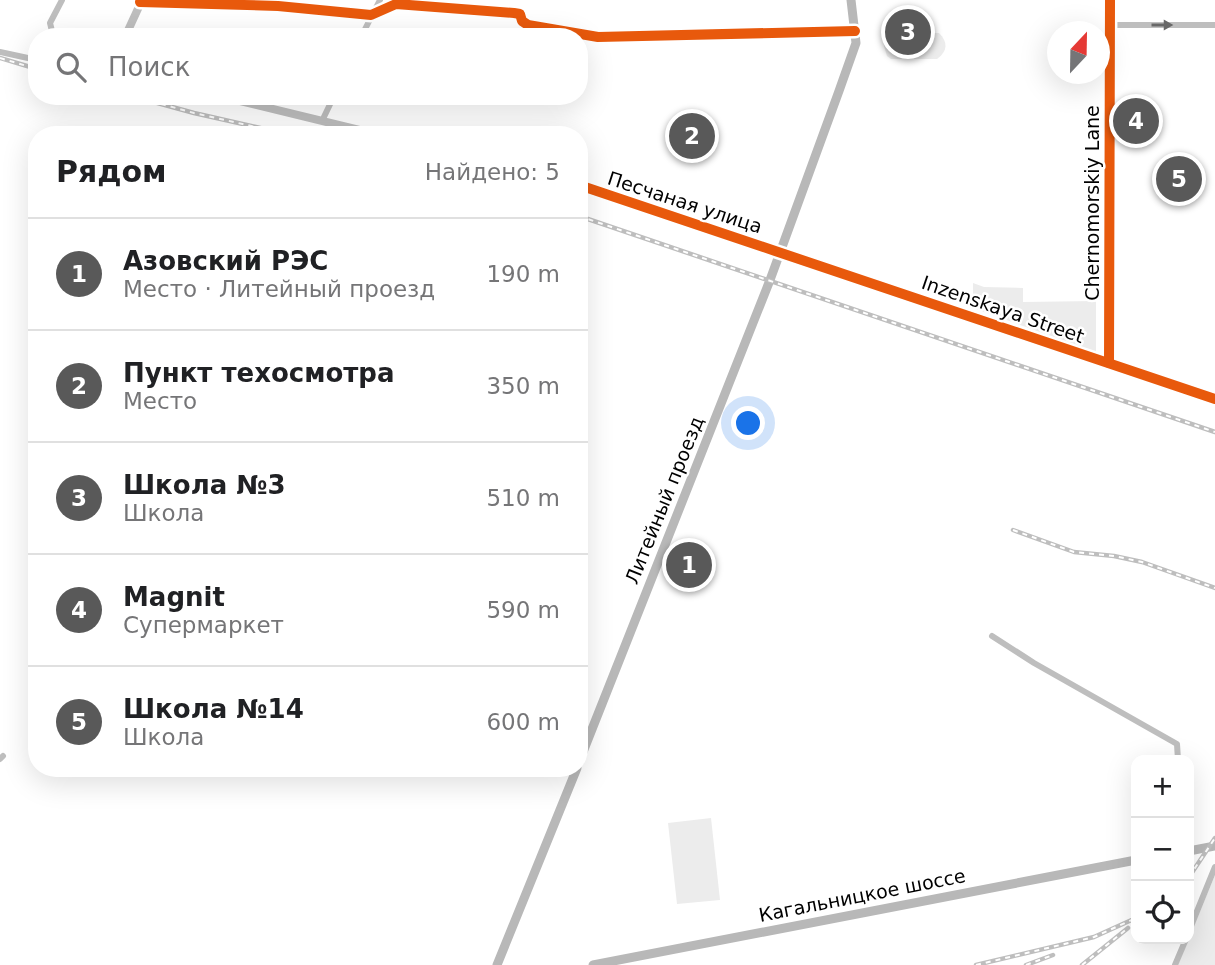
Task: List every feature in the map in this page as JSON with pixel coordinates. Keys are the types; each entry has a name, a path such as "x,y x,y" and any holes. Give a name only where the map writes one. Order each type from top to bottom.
{"main road":[{"name":"Литейный проезд","path":"588,739 780,252 856,43 851,0"},
{"path":"497,965 573,777"},
{"path":"1194,850 1215,846"},
{"name":"Кагальницкое шоссе","path":"593,965 1131,861"}],"street":[{"path":"52,28 50,23 62,0"},
{"path":"365,28 380,0"},
{"name":"Chernomorskiy Lane","path":"1110,0 1110,21"},
{"path":"129,28 141,1 278,6 371,15 396,4 514,13 520,14 528,25 546,28"},
{"path":"1110,25 1215,25"},
{"path":"588,35 855,31"},
{"path":"0,52 28,58"},
{"name":"Chernomorskiy Lane","path":"1109,363 1110,84"},
{"path":"257,105 343,126"},
{"path":"323,121 330,105"},
{"name":"Песчаная улица","path":"588,188 780,252"},
{"name":"Inzenskaya Street","path":"780,252 1215,399"},
{"path":"992,636 1034,663 1177,744 1178,755"},
{"path":"1194,919 1215,867"},
{"path":"1175,965 1184,944"}],"shaded area":[{"path":"892,32 939,33 944,40 945,50 937,59 891,59 884,46"},
{"path":"973,283 984,287 1023,288 1023,302 1096,301 1096,352 973,308"},
{"path":"711,818 720,900 677,904 668,823"},
{"path":"1215,875 1215,965 1178,965 1187,944 1194,944 1194,926"}],"railway":[{"path":"0,58 28,66"},
{"path":"165,105 251,126"},
{"path":"588,219 1215,432"},
{"path":"1013,530 1074,552 1142,562 1215,588"},
{"path":"1194,870 1215,838"},
{"path":"976,965 1094,937 1131,920"},
{"path":"1082,965 1128,928"},
{"path":"1026,965 1053,955"}],"cycle path":[{"path":"1109,363 1110,0"},
{"path":"140,2 278,6 371,15 396,4 514,13 520,14 522,21 528,25 546,28"},
{"path":"588,35 855,31"},
{"path":"588,188 1215,399"}],"place":[{"name":"Школа №3","path":"908,32"},
{"name":"Magnit","path":"1136,121"},
{"name":"Пункт техосмотра","path":"692,136"},
{"name":"Школа №14","path":"1179,179"},
{"name":"Азовский РЭС","path":"689,565"}]}
